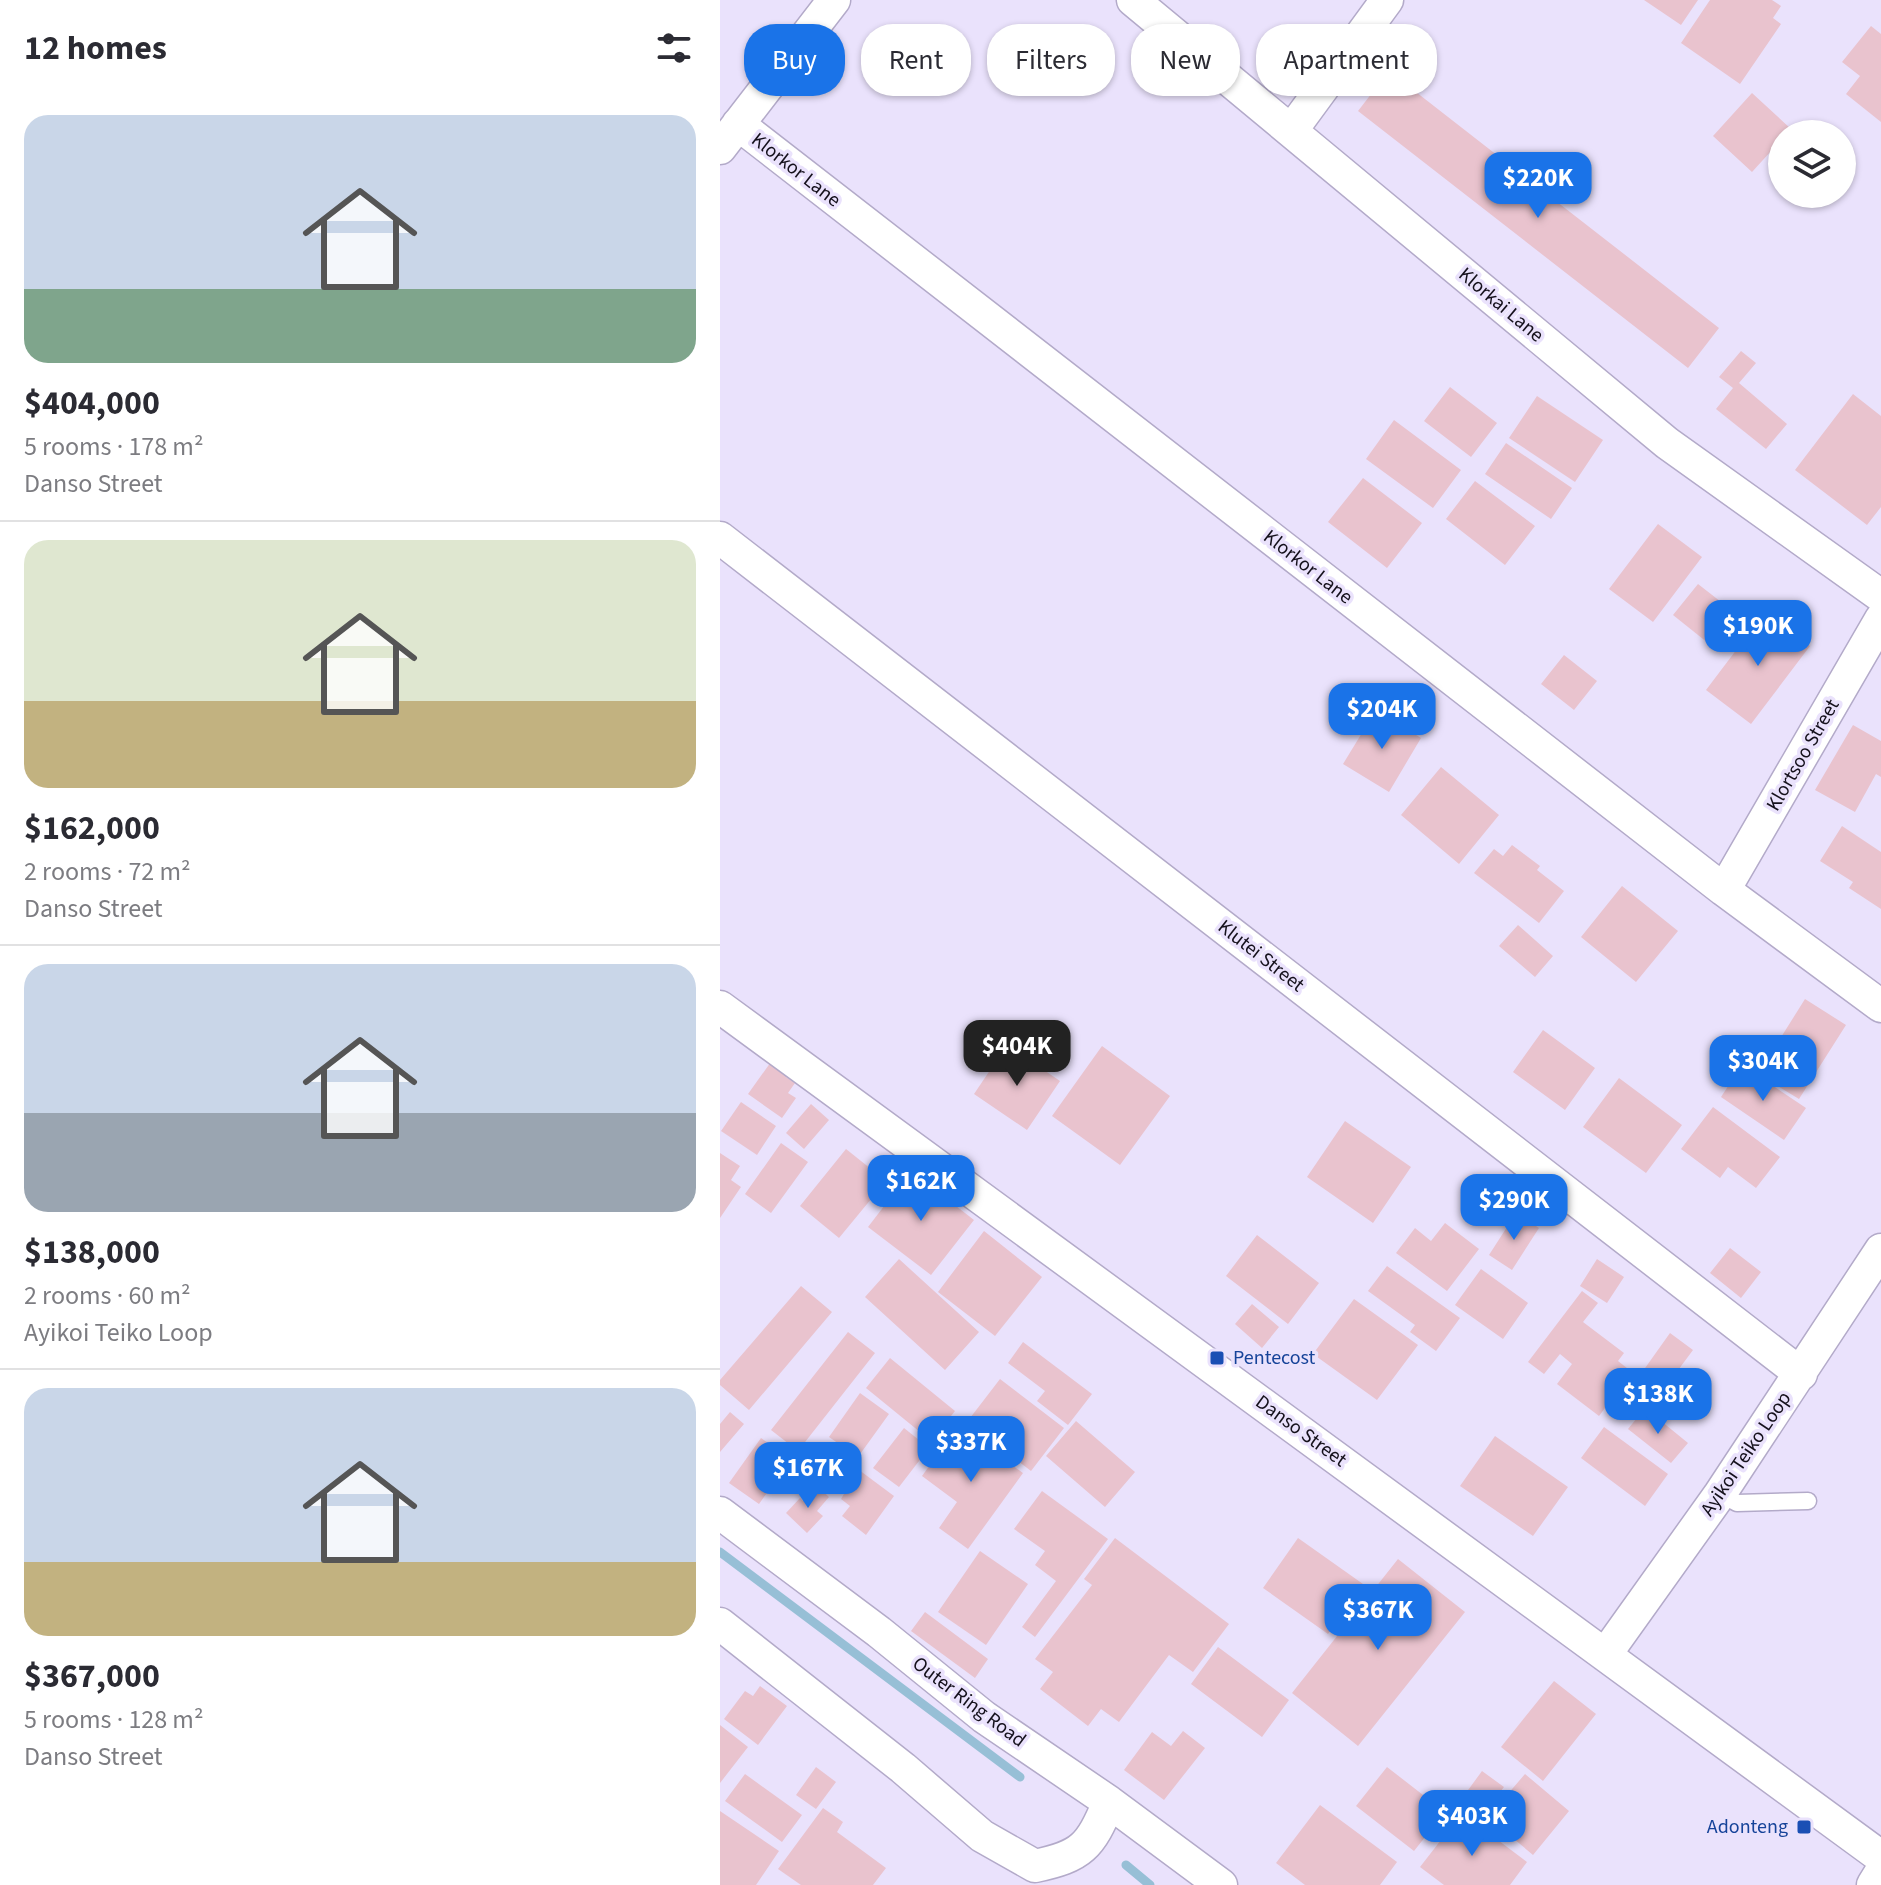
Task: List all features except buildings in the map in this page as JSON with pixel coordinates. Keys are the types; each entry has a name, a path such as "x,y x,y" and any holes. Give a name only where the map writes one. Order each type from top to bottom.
{"street":[{"path":"729,136 834,0"},
{"name":"Klorkai Lane","path":"1133,0 1667,443 1881,596"},
{"path":"1291,131 1387,0"},
{"name":"Klorkor Lane","path":"729,136 1881,1006"},
{"name":"Klutei Street","path":"720,538 1801,1374"},
{"name":"Klortsoo Street","path":"1724,890 1881,619"},
{"name":"Danso Street","path":"720,1007 1881,1857"},
{"name":"Ayikoi Teiko Loop","path":"1605,1655 1720,1494 1881,1250"},
{"name":"Outer Ring Road","path":"720,1513 879,1632 984,1717 1109,1802 1221,1885"},
{"path":"720,1624 903,1768 982,1836 1035,1866 1064,1860 1084,1848 1109,1802"},
{"path":"1873,1885 1881,1872"}],"lane":[{"path":"1720,1494 1737,1503 1808,1501"}],"waterway":[{"path":"720,1552 1020,1777"},
{"path":"1126,1865 1150,1885"}],"place":[{"name":"Pentecost","path":"1217,1358"},
{"name":"Adonteng","path":"1804,1827"}]}
